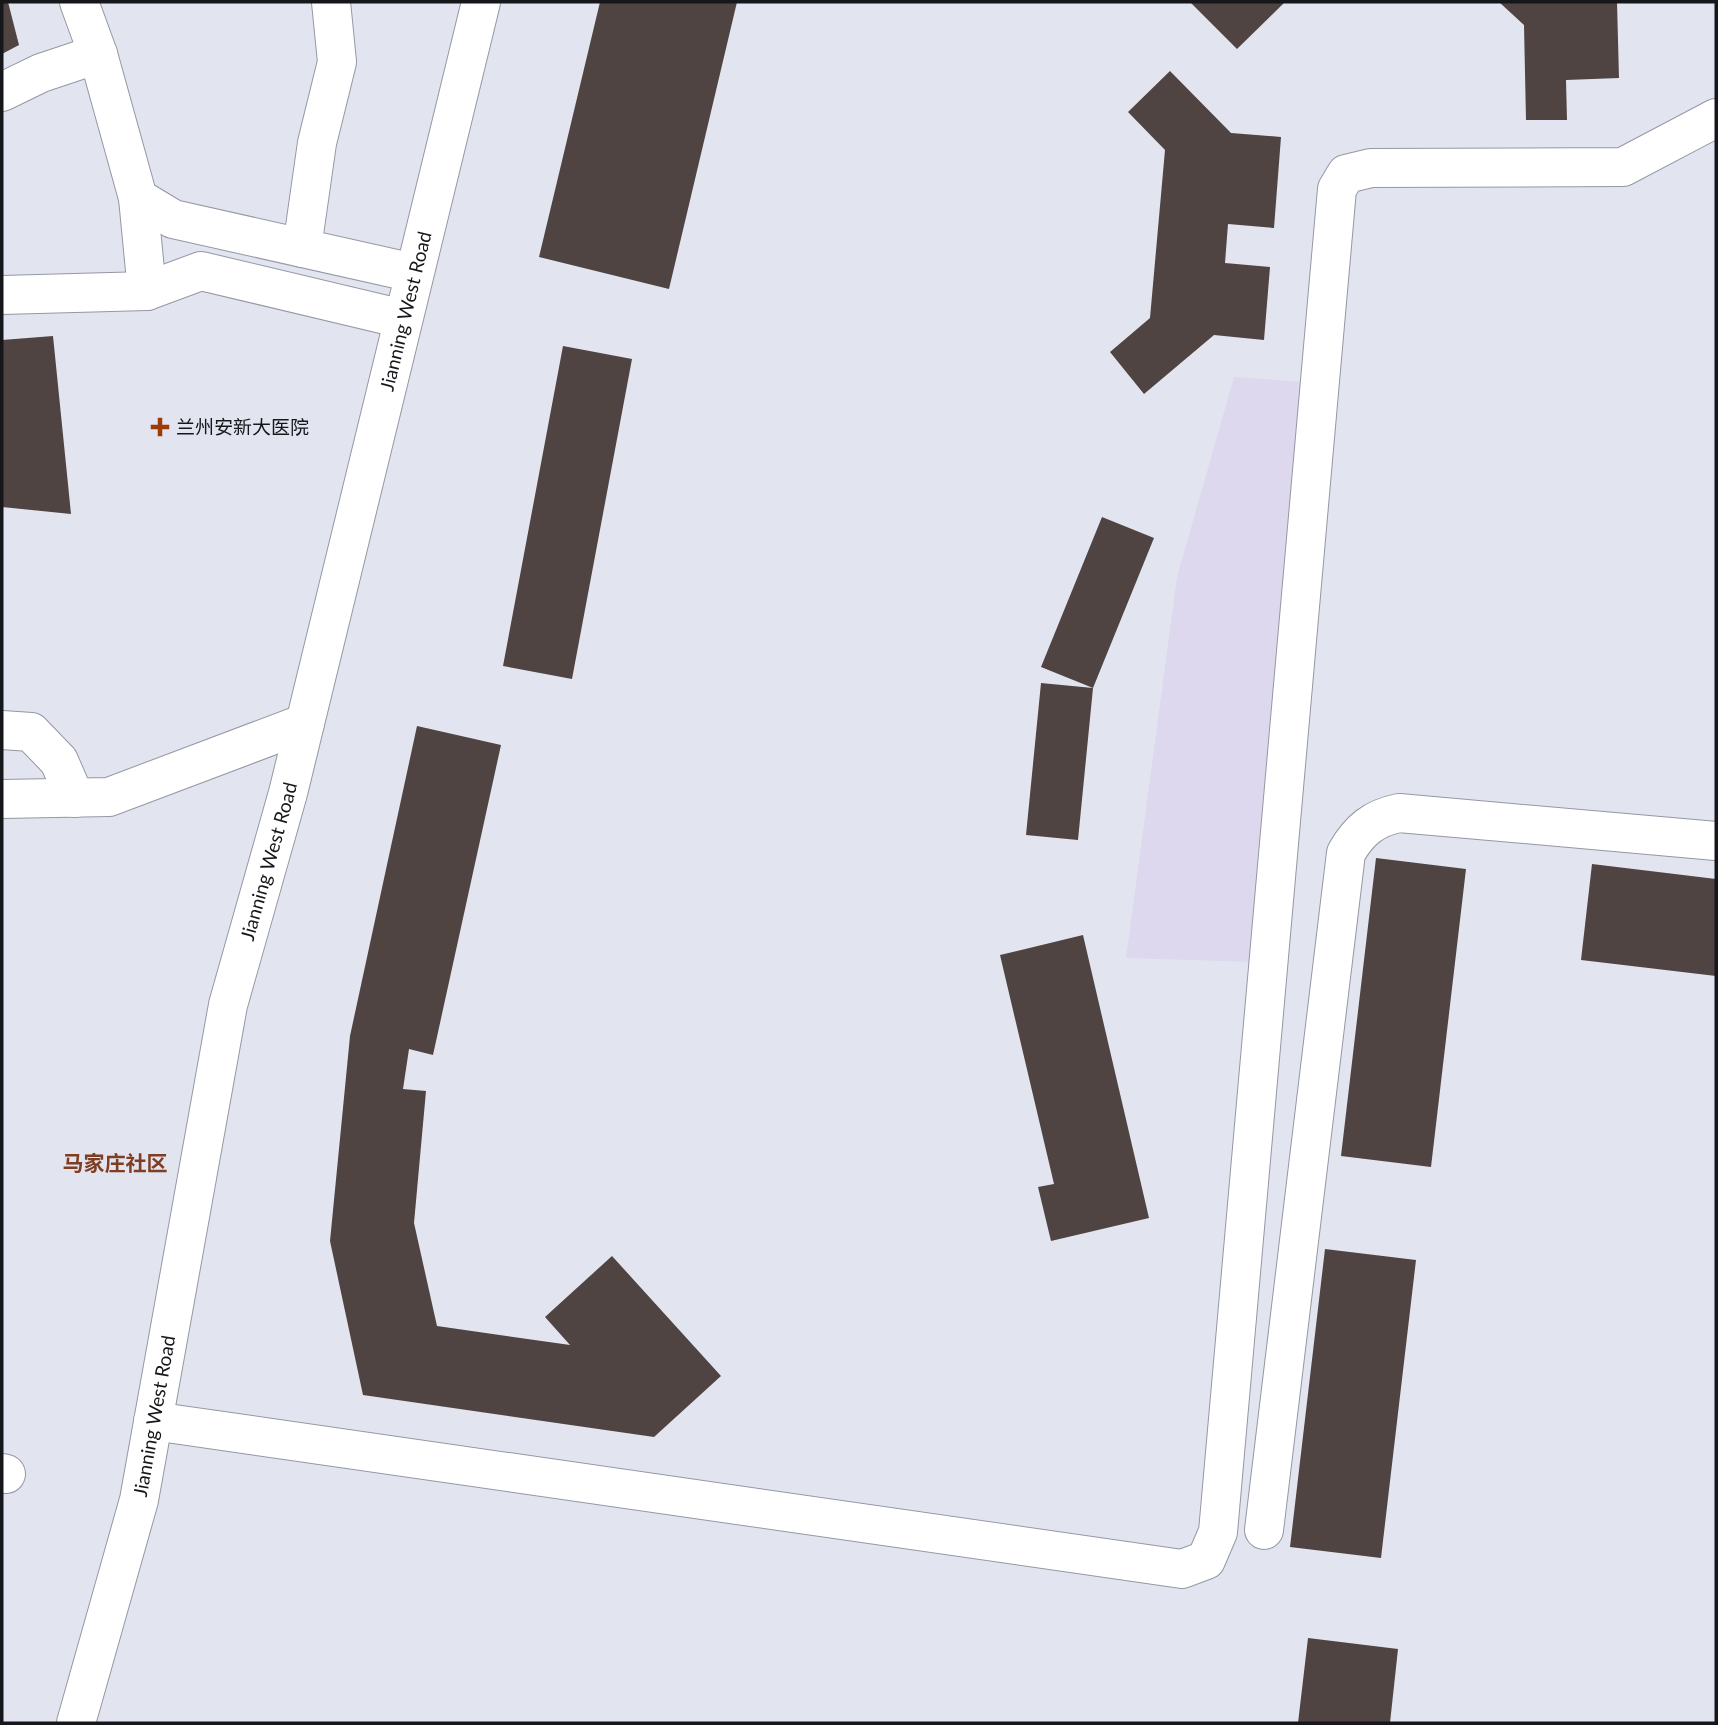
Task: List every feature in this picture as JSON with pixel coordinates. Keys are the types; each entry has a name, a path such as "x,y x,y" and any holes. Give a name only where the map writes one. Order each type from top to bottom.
{"street":[{"path":"79,2 98,54 138,198 147,291"},
{"path":"302,248 317,143 337,61 331,2"},
{"name":"Jianning West Road","path":"76,1723 139,1500 228,1005 288,793 481,2"},
{"path":"2,92 41,73 98,54"},
{"path":"153,1421 1182,1569 1206,1560 1218,1532 1337,188 1346,174 1371,168 1623,167 1716,118"},
{"path":"138,198 173,219 414,272"},
{"path":"2,295 147,291 201,271 403,319"},
{"path":"2,799 109,797 305,723"},
{"path":"2,730 31,732 59,761 75,798"},
{"path":"1264,1530 1346,853 1353,839 1374,820 1399,813 1716,841"}],"shaded area":[{"path":"1234,377 1303,382 1253,962 1126,958 1177,577"}],"building":[{"path":"2,2 8,2 19,45 2,54"},
{"path":"600,2 737,2 669,289 539,257"},
{"path":"1190,2 1285,2 1237,49"},
{"path":"1499,2 1617,2 1619,78 1566,80 1567,120 1526,120 1524,25"},
{"path":"1170,71 1231,133 1281,137 1274,228 1228,224 1225,263 1270,267 1264,340 1214,335 1144,394 1110,352 1150,318 1165,150 1128,112"},
{"path":"53,336 71,514 2,507 2,340"},
{"path":"563,346 632,359 572,679 503,666"},
{"path":"1102,517 1154,538 1093,688 1041,667"},
{"path":"1041,683 1093,688 1078,840 1026,835"},
{"path":"417,726 501,745 433,1055 409,1049 403,1089 426,1091 414,1223 437,1326 570,1345 545,1317 612,1256 721,1376 654,1437 363,1395 330,1241 350,1036"},
{"path":"1376,858 1466,869 1431,1167 1341,1156"},
{"path":"1592,864 1716,879 1716,976 1581,960"},
{"path":"1083,935 1149,1218 1051,1241 1038,1187 1054,1184 1000,955"},
{"path":"1325,1249 1416,1260 1381,1558 1290,1547"},
{"path":"1308,1638 1398,1649 1390,1723 1298,1723"}],"place":[{"name":"兰州安新大医院","path":"160,427"}],"district":[{"name":"马家庄社区","path":"115,1164"}]}
